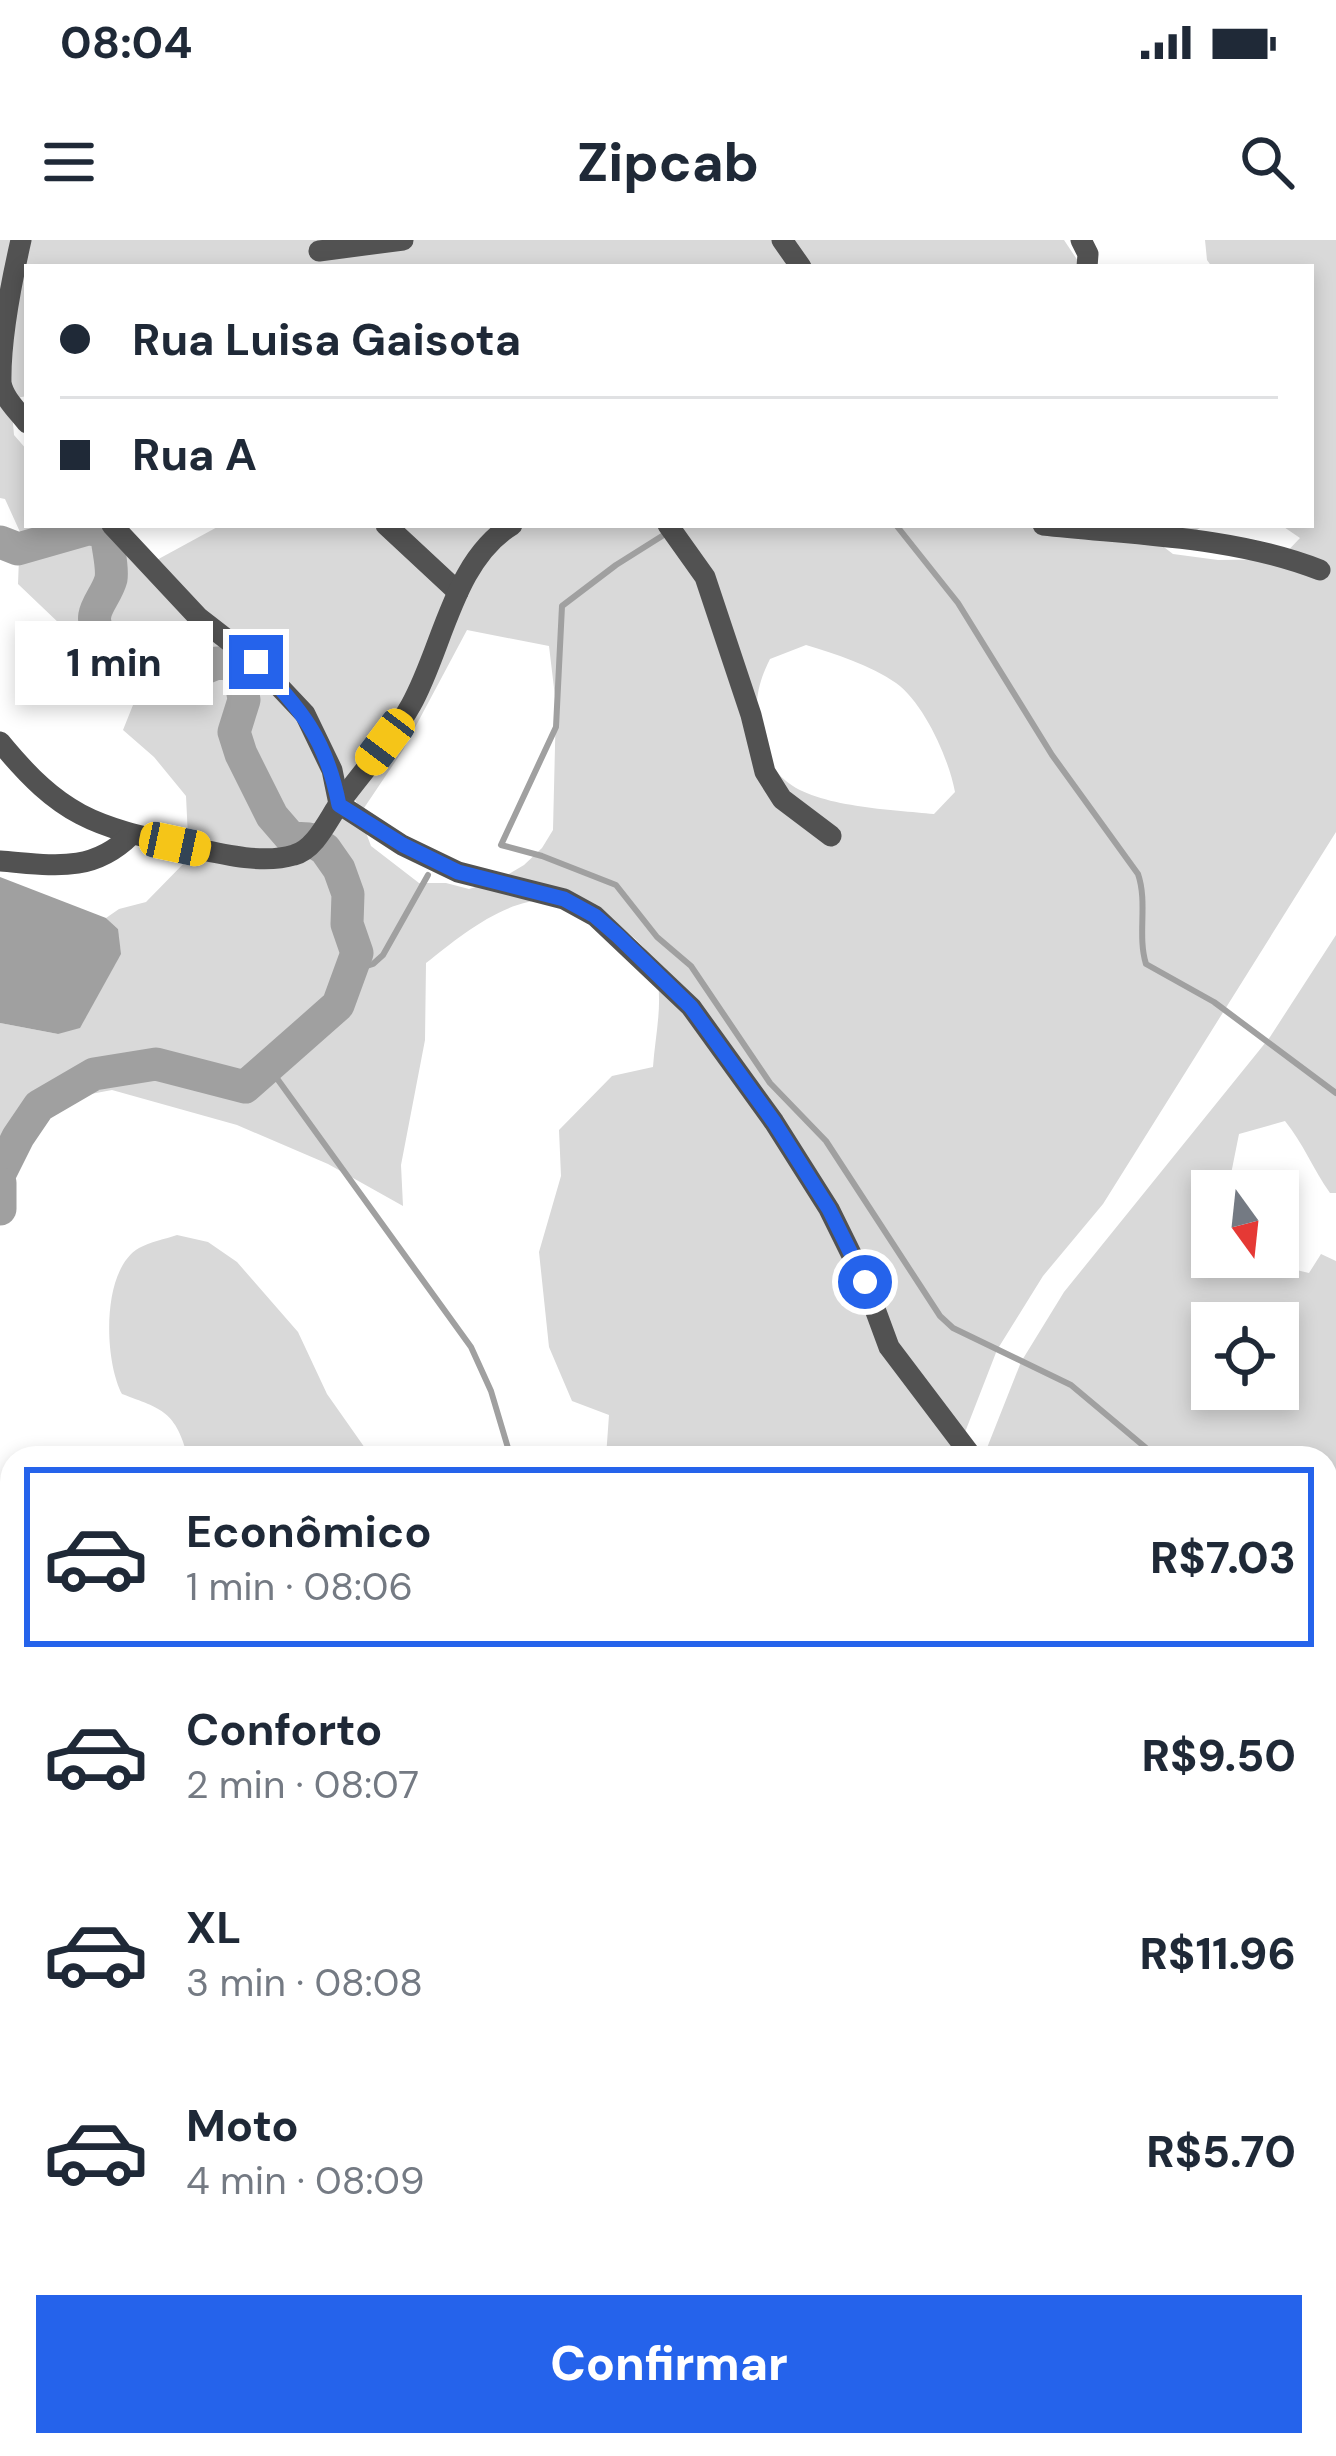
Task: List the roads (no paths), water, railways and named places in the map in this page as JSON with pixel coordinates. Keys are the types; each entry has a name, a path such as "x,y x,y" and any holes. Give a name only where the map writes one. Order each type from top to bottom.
{"street":[{"path":"21,240 0,346 1,382 24,419"},
{"path":"320,253 403,240"},
{"path":"115,528 198,617 256,662 305,714 332,770 339,805 458,872 564,899 595,916 691,1007 774,1122 829,1209 865,1282 889,1347 964,1446"},
{"path":"389,528 458,592"},
{"path":"0,742 49,796 87,818 131,835 219,853 291,856 315,839 407,711 428,672 458,592 495,535 507,528"},
{"path":"670,528 705,577 765,772 782,799 831,836"},
{"path":"1069,528 1246,548 1320,570"},
{"path":"0,861 84,864 106,857 131,835"}],"waterway":[{"path":"898,528 958,603 1052,755 1138,874 1146,964 1214,1002 1336,1093"},
{"path":"0,542 18,549 99,530 107,537 111,569 95,614 101,636 139,644 156,688 217,663 231,664 240,675 244,700 234,732 241,754 272,816 291,838 309,839 325,849 339,869 348,894 347,924 357,953 338,1005 245,1087 156,1064 94,1074 39,1106 0,1173"},
{"path":"670,531 562,606 556,727 501,845 616,885 657,937 691,966 770,1083 826,1141 940,1316 953,1328 1071,1385 1144,1446"},
{"path":"351,971 383,955 428,875"},
{"path":"268,1066 471,1347 507,1446"},
{"path":"0,1183 0,1209"}]}
